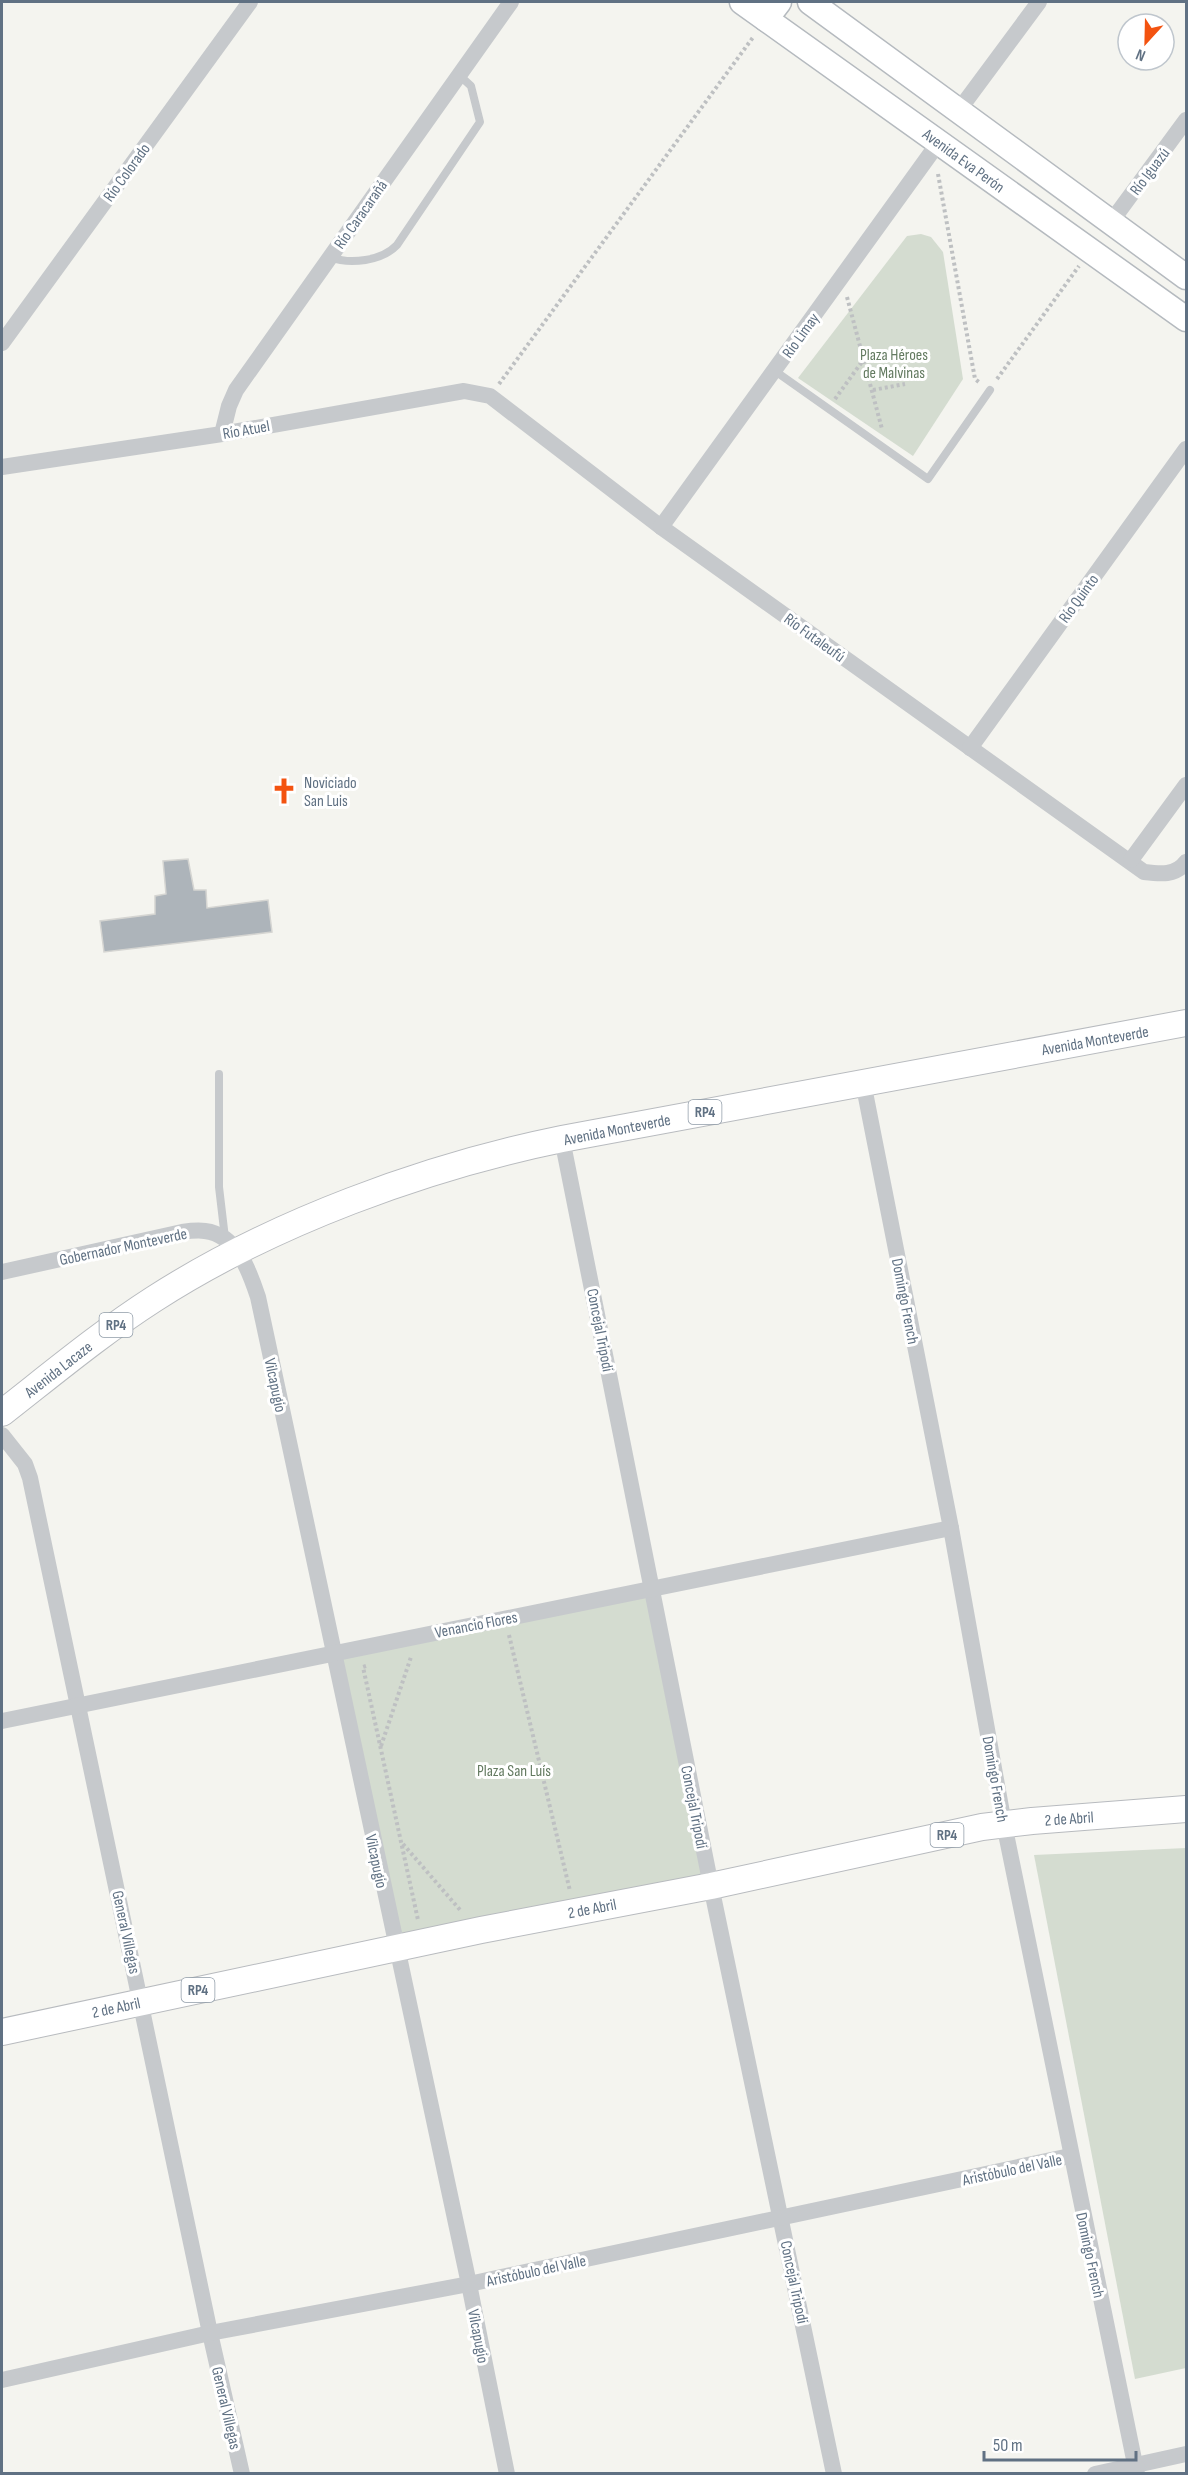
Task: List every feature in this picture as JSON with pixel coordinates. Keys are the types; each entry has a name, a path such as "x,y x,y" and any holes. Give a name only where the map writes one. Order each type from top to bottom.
{"main road":[{"name":"Avenida Eva Perón","path":"742,2 772,10 936,146 1018,198 1180,314"},
{"path":"810,2 1186,277"},
{"path":"1018,198 1038,168"},
{"path":"1180,314 1186,288"},
{"name":"Avenida Monteverde","path":"232,1245 424,1175 505,1150 1186,1023"},
{"name":"Avenida Lacaze","path":"2,1413 118,1323 232,1245"},
{"name":"2 de Abril","path":"2,2032 395,1948 711,1886 1004,1824 1186,1809"}],"street":[{"name":"Río Colorado","path":"2,343 250,2"},
{"name":"Río Caracarañá","path":"222,434 229,406 236,390 512,2"},
{"path":"959,110 1039,2"},
{"name":"Río Iguazú","path":"1111,222 1186,120"},
{"name":"Río Limay","path":"661,527 936,146"},
{"name":"Río Atuel","path":"2,467 222,434 464,391 490,396"},
{"name":"Río Futaleufú","path":"490,396 661,527 1144,872 1165,874 1182,869 1186,862"},
{"name":"Río Quinto","path":"970,748 1186,449"},
{"path":"1131,861 1186,785"},
{"name":"Domingo French","path":"863,1083 951,1528 1004,1824 1070,2156 1136,2469"},
{"name":"Concejal Tripodi","path":"562,1139 711,1886 834,2474"},
{"name":"Gobernador Monteverde","path":"2,1272 182,1232 206,1231 232,1245"},
{"name":"Vilcapugio","path":"232,1245 251,1275 258,1297 395,1948 469,2284 507,2474"},
{"name":"General Villegas","path":"2,1435 25,1464 30,1478 210,2333 242,2474"},
{"name":"Venancio Flores","path":"2,1721 951,1528"},
{"name":"Aristóbulo del Valle","path":"2,2380 210,2333 469,2284 1070,2156"},
{"path":"1095,2474 1136,2469 1186,2454"}],"lane":[{"path":"330,257 347,262 383,256 397,245 480,122 471,86 459,75"},
{"path":"775,370 928,479 990,390"},
{"path":"219,1074 219,1187 232,1245"}],"path":[{"path":"490,396 772,10"},
{"path":"936,146 975,380 990,390 1090,250"},
{"path":"842,277 887,450"},
{"path":"828,409 864,358"},
{"path":"873,390 905,384"},
{"path":"505,1618 577,1911"},
{"path":"498,1638 509,1636"},
{"path":"402,1659 422,1654"},
{"path":"380,1746 411,1657"},
{"path":"373,1665 363,1667 421,1931"},
{"path":"401,1842 462,1912"}],"green space":[{"name":"Plaza Héroes de Malvinas","path":"921,234 931,237 943,252 963,379 913,456 798,378 907,236"},
{"name":"Plaza San Luís","path":"653,1588 711,1886 395,1949 332,1653"},
{"path":"1186,1848 1186,2368 1135,2379 1034,1855"}],"building":[{"path":"188,859 194,890 206,890 207,908 268,900 272,932 104,952 100,921 155,914 155,896 166,894 163,861"}],"place":[{"name":"Noviciado San Luis","path":"284,791"}]}
